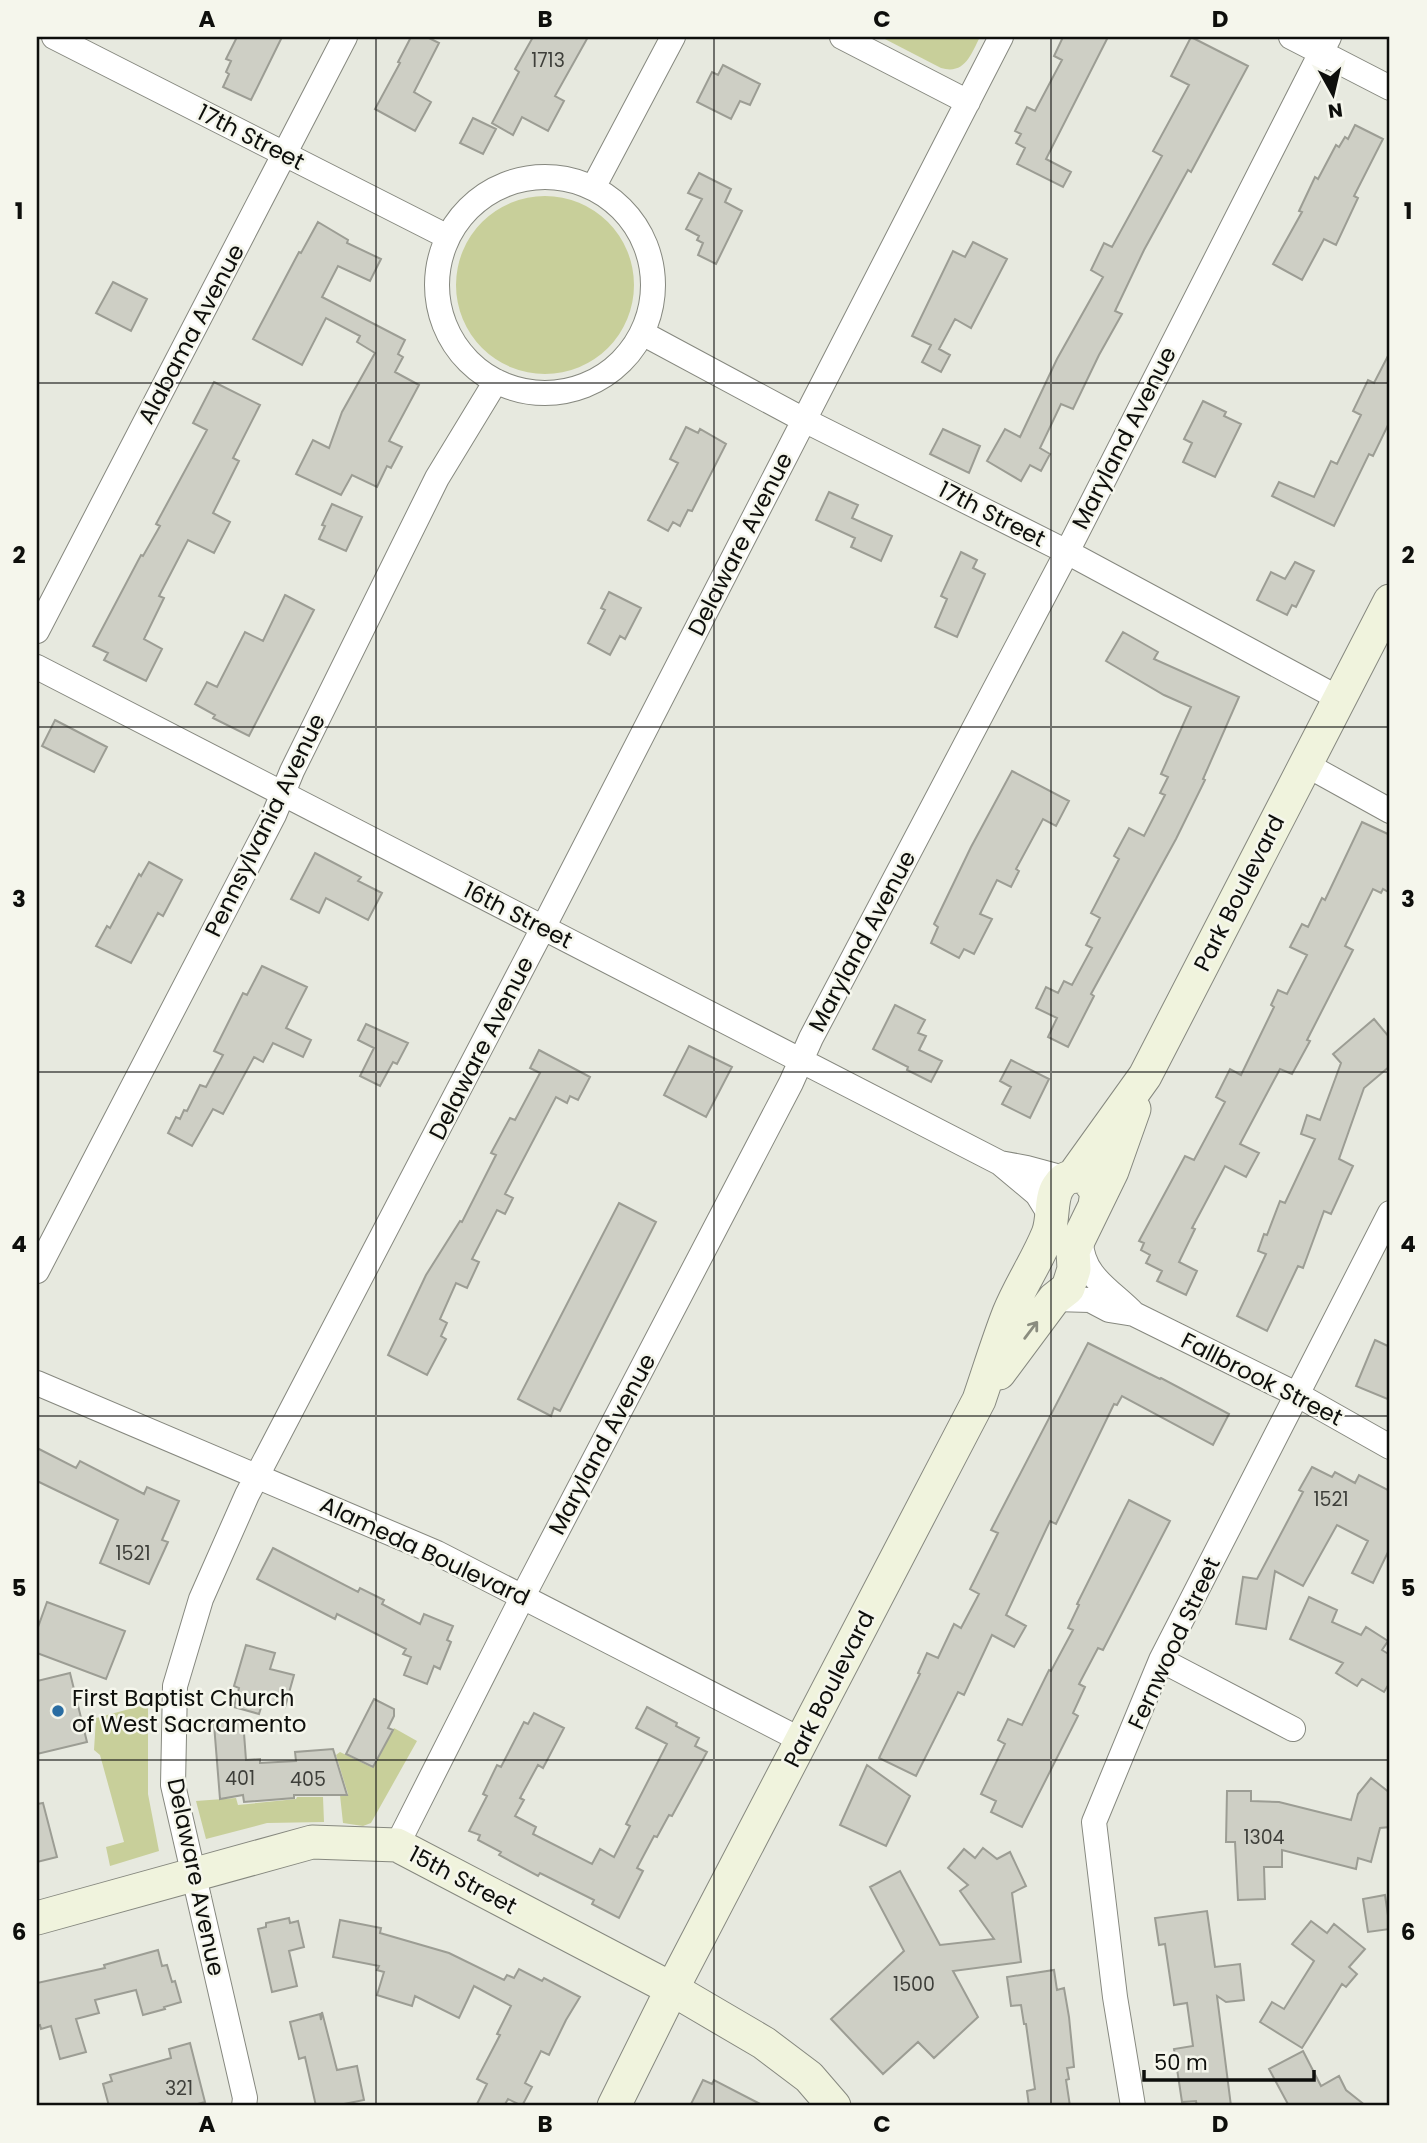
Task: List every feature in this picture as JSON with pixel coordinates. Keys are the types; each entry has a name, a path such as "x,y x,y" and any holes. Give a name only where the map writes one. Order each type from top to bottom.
{"street":[{"name":"17th Street","path":"54,37 448,237"},
{"name":"Alabama Avenue","path":"37,631 345,37"},
{"path":"593,188 673,37"},
{"path":"842,37 968,102"},
{"name":"Delaware Avenue","path":"244,2106 245,2098 173,1784 175,1685 201,1599 247,1495 543,928 1001,37"},
{"path":"1291,37 1325,45 1390,88"},
{"name":"Maryland Avenue","path":"397,1845 523,1596 1066,552 1325,45"},
{"path":"538,177 567,180 593,188 624,211 644,242 653,278 649,316 642,333 619,363 588,384 561,391 532,392 496,381 480,372 454,344 439,310 437,272 448,237 470,206 502,186 538,177"},
{"name":"17th Street","path":"642,333 804,420 1066,552 1340,699"},
{"name":"Pennsylvania Avenue","path":"37,1271 283,794 437,478 496,381"},
{"name":"Park Boulevard","path":"614,2106 672,1989 979,1400 1010,1310 1033,1268 1076,1220 1052,1205 1056,1190 1069,1177 1145,1076 1390,601"},
{"name":"16th Street","path":"37,667 1000,1163"},
{"path":"1305,764 1390,811"},
{"path":"979,1400 1054,1299 1068,1288 1074,1269 1076,1220 1112,1171 1145,1076"},
{"path":"1000,1163 1069,1177 1086,1177 1097,1192 1076,1220"},
{"path":"1000,1163 1037,1194 1076,1220 1084,1259 1094,1279 1117,1296 1134,1314"},
{"name":"Fernwood Street","path":"1133,2106 1115,1997 1094,1822 1161,1660 1390,1213"},
{"path":"1033,1268 1034,1283 1040,1292 1054,1299 1090,1300 1109,1310 1134,1314"},
{"name":"Fallbrook Street","path":"1134,1314 1298,1395 1390,1447"},
{"name":"Alameda Boulevard","path":"37,1383 437,1553 803,1741"},
{"path":"1161,1660 1293,1729"},
{"name":"15th Street","path":"37,1918 312,1842 397,1845 672,1989 764,2043 809,2077 834,2106"}],"green space":[{"path":"881,37 980,37 962,66 949,69 941,68"},
{"path":"545,196 579,202 608,222 628,251 634,285 628,319 608,348 579,368 545,374 511,368 482,348 462,319 456,285 462,251 482,222 511,202"},
{"path":"148,1704 148,1794 159,1851 110,1866 106,1847 124,1842 100,1755 94,1750 96,1718"},
{"path":"394,1728 417,1741 371,1823 363,1826 343,1823 340,1795 348,1794 336,1755 340,1752 373,1768"},
{"path":"297,1797 323,1797 324,1822 267,1823 206,1839 196,1801 236,1798 238,1805"}],"building":[{"path":"237,37 282,37 251,100 223,87 231,61 226,59"},
{"path":"411,37 427,37 439,43 414,92 431,102 415,131 375,109"},
{"path":"533,37 588,37 555,96 564,101 548,131 522,117 513,135 492,123 519,72 515,69"},
{"path":"1063,37 1108,37 1046,159 1071,172 1063,187 1017,164 1025,148 1016,143 1021,134 1015,131 1027,107 1035,111 1062,60 1054,56"},
{"path":"1191,37 1248,66 1191,172 1188,170 1144,250 1115,311 1122,314 1073,409 1061,404 1040,448 1050,454 1041,471 1030,465 1021,481 987,461 1005,429 1020,437 1057,359 1103,277 1091,270 1104,243 1112,247 1162,156 1153,151 1189,85 1171,76"},
{"path":"723,65 760,84 750,105 740,101 731,119 697,102 712,72 718,75"},
{"path":"473,118 496,129 483,154 460,143"},
{"path":"1355,125 1383,139 1354,196 1358,198 1336,245 1324,239 1302,280 1273,264 1302,212 1299,211 1315,177 1318,179 1336,145 1339,147 1345,137 1348,139"},
{"path":"699,173 731,189 725,202 742,211 716,264 698,255 703,243 697,240 699,236 686,229 702,199 688,193"},
{"path":"318,222 348,240 347,243 381,259 370,281 338,266 322,297 405,340 398,354 403,357 395,372 419,385 389,441 402,447 391,468 387,466 377,487 352,475 341,495 296,474 313,440 329,448 342,412 375,353 357,342 360,336 326,318 302,365 253,339"},
{"path":"973,242 1007,259 971,328 955,319 939,349 950,355 941,372 922,362 931,345 912,336 953,251 965,257"},
{"path":"113,282 147,299 131,331 96,313"},
{"path":"1390,352 1390,421 1373,456 1369,454 1334,526 1272,496 1279,482 1314,497 1331,461 1337,464 1361,415 1353,411 1368,380 1374,383"},
{"path":"214,382 260,405 233,458 239,461 213,513 230,522 214,553 188,540 159,596 164,598 144,639 162,649 146,681 104,660 108,653 93,646 141,555 143,556 160,526 156,524 207,430 193,423"},
{"path":"1203,401 1226,412 1224,416 1241,424 1215,477 1183,462 1192,443 1184,439"},
{"path":"686,427 698,433 700,429 726,444 692,511 688,510 680,526 673,522 668,531 648,520 678,463 670,459"},
{"path":"943,429 980,446 969,473 930,454"},
{"path":"829,492 858,505 852,518 892,536 881,561 851,547 855,538 816,520"},
{"path":"332,504 362,517 346,551 319,539"},
{"path":"961,552 977,560 973,568 985,574 957,637 935,627 947,599 941,596"},
{"path":"1295,562 1314,571 1296,607 1292,605 1287,615 1257,600 1271,572 1285,579"},
{"path":"609,592 641,608 625,639 620,636 610,655 588,643 605,610 601,608"},
{"path":"285,595 314,610 249,736 213,718 215,715 195,704 207,682 217,687 245,632 263,641"},
{"path":"1123,632 1158,652 1154,659 1239,697 1203,779 1205,780 1176,839 1091,994 1094,996 1068,1047 1048,1037 1057,1018 1036,1008 1046,987 1058,993 1064,981 1072,985 1092,948 1086,945 1100,918 1091,913 1119,859 1114,856 1129,828 1144,836 1165,795 1160,793 1168,777 1161,774 1191,707 1164,695 1106,661"},
{"path":"55,720 107,747 94,772 42,746"},
{"path":"1012,771 1069,801 1056,826 1043,819 1016,869 1019,871 1011,887 997,880 980,914 992,919 974,954 964,949 959,958 931,943 938,927 934,924"},
{"path":"1362,822 1390,835 1390,893 1383,889 1381,893 1373,889 1345,946 1353,950 1307,1040 1310,1041 1292,1074 1280,1069 1240,1144 1259,1153 1246,1177 1225,1166 1192,1228 1195,1229 1179,1262 1197,1271 1186,1295 1157,1281 1162,1271 1146,1263 1150,1255 1141,1250 1144,1243 1139,1241 1185,1156 1194,1160 1225,1102 1216,1097 1230,1069 1241,1075 1274,1007 1271,1005 1278,990 1287,994 1307,955 1290,947 1302,924 1308,927 1322,898 1325,900"},
{"path":"315,853 361,877 358,881 382,893 368,920 326,898 319,913 291,899"},
{"path":"149,862 182,880 163,916 158,913 131,963 96,946 107,926 110,928 139,874 141,876"},
{"path":"262,966 307,987 286,1028 311,1040 303,1057 273,1043 263,1062 254,1057 223,1114 213,1109 192,1146 168,1133 176,1117 180,1119 184,1110 187,1111 200,1085 206,1087 223,1055 214,1051 243,993 247,995"},
{"path":"895,1005 925,1020 918,1033 926,1036 919,1050 942,1061 931,1082 873,1049"},
{"path":"1374,1019 1390,1038 1390,1066 1364,1088 1339,1159 1353,1166 1331,1214 1324,1211 1303,1268 1298,1266 1267,1331 1237,1316 1266,1254 1258,1251 1280,1201 1285,1203 1315,1139 1301,1134 1307,1115 1320,1120 1341,1063 1333,1054"},
{"path":"366,1024 408,1043 397,1064 393,1062 380,1086 360,1076 374,1048 358,1040"},
{"path":"689,1046 732,1067 706,1117 664,1095"},
{"path":"539,1050 590,1077 578,1100 570,1096 567,1103 556,1097 505,1194 513,1198 505,1214 497,1210 472,1259 479,1262 467,1288 456,1283 440,1319 447,1323 441,1336 446,1339 427,1375 388,1355 426,1275 460,1221 462,1222 496,1155 491,1153 510,1118 515,1120 540,1073 530,1068"},
{"path":"1011,1060 1049,1079 1030,1118 1002,1104 1011,1087 1000,1081"},
{"path":"619,1203 656,1222 560,1411 554,1408 551,1416 518,1399"},
{"path":"1375,1340 1390,1347 1390,1400 1356,1386"},
{"path":"1088,1343 1229,1414 1213,1445 1122,1396 1117,1405 1114,1404 1056,1524 1050,1521 1006,1615 1026,1626 1014,1647 992,1635 964,1695 958,1692 916,1776 879,1758 920,1674 918,1673 927,1653 938,1658 954,1624 961,1628 979,1594 970,1589 998,1533 991,1530"},
{"path":"37,1448 76,1468 80,1461 144,1494 147,1487 179,1501 162,1540 168,1542 149,1584 100,1563 118,1520 37,1481"},
{"path":"1312,1467 1332,1477 1335,1472 1355,1483 1359,1475 1390,1491 1390,1548 1373,1583 1352,1573 1368,1541 1337,1525 1303,1586 1275,1571 1266,1629 1236,1624 1243,1577 1257,1579 1303,1492 1299,1490"},
{"path":"1129,1500 1170,1521 1103,1650 1098,1648 1079,1684 1085,1687 1073,1713 1078,1716 1022,1827 991,1812 996,1801 981,1794 1005,1744 998,1740 1008,1719 1022,1725 1049,1670 1051,1671 1073,1630 1068,1628 1079,1605 1077,1604"},
{"path":"273,1548 358,1592 360,1588 384,1600 382,1604 420,1624 424,1614 453,1626 447,1640 451,1642 440,1669 434,1666 427,1684 404,1675 411,1657 403,1654 406,1649 337,1614 335,1619 257,1579"},
{"path":"1309,1597 1337,1610 1332,1622 1361,1635 1366,1627 1388,1641 1382,1650 1390,1655 1390,1682 1384,1692 1362,1679 1357,1686 1336,1673 1343,1663 1290,1639"},
{"path":"47,1602 125,1631 106,1679 37,1653 37,1630"},
{"path":"246,1645 275,1653 270,1669 294,1675 285,1707 263,1701 259,1714 234,1707 239,1688 234,1686"},
{"name":"First Baptist Church of West Sacramento","path":"70,1673 87,1742 37,1754 37,1681"},
{"path":"374,1699 394,1709 394,1716 388,1728 393,1730 373,1767 346,1754"},
{"path":"647,1707 699,1738 695,1746 707,1752 672,1816 669,1815 657,1837 654,1836 637,1868 643,1871 619,1918 592,1904 594,1900 540,1873 538,1876 499,1855 501,1852 478,1840 480,1835 469,1831 487,1796 483,1794 497,1765 501,1767 524,1722 528,1724 534,1713 564,1728 543,1768 538,1765 520,1798 524,1800 515,1816 536,1827 533,1834 592,1864 600,1849 614,1857 630,1826 626,1824 667,1744 636,1728"},
{"path":"243,1720 246,1760 260,1759 260,1763 296,1761 295,1752 333,1749 347,1795 294,1795 294,1798 244,1802 243,1795 220,1799 214,1724"},
{"path":"867,1765 910,1796 886,1846 840,1825"},
{"path":"1371,1778 1390,1793 1390,1827 1380,1828 1371,1862 1358,1858 1356,1869 1282,1850 1282,1867 1264,1867 1265,1899 1238,1900 1235,1842 1226,1842 1227,1791 1251,1791 1251,1801 1279,1802 1351,1820 1358,1794"},
{"path":"43,1803 57,1857 37,1862 37,1804"},
{"path":"983,1848 997,1859 1010,1852 1026,1886 1012,1893 1021,1962 953,1971 978,2017 934,2058 918,2042 883,2074 831,2019 904,1951 870,1887 900,1871 940,1945 994,1939 960,1891 968,1885 948,1868 964,1849 975,1858"},
{"path":"1385,1895 1390,1929 1368,1932 1363,1899"},
{"path":"1207,1911 1215,1967 1240,1964 1244,2000 1226,2002 1217,1996 1231,2106 1197,2106 1196,2101 1182,2102 1174,2049 1193,2046 1187,2003 1174,2005 1165,1944 1159,1945 1155,1918"},
{"path":"289,1918 290,1923 298,1921 304,1947 289,1951 297,1986 272,1992 258,1929 266,1927 266,1923"},
{"path":"340,1920 381,1928 380,1933 449,1953 504,1980 507,1975 514,1978 519,1969 542,1981 544,1978 580,1997 549,2055 541,2051 525,2083 532,2087 522,2106 508,2099 504,2106 476,2106 487,2084 477,2079 500,2035 497,2034 511,2006 474,1986 459,2018 415,1996 412,2006 377,1995 384,1972 377,1970 379,1966 333,1957"},
{"path":"1311,1921 1327,1933 1334,1924 1365,1949 1349,1967 1357,1974 1346,1987 1342,1984 1302,2048 1260,2022 1272,2002 1284,2009 1314,1961 1292,1944"},
{"path":"158,1950 162,1966 167,1965 172,1982 175,1981 181,2002 143,2015 136,1990 95,2000 99,2013 76,2019 86,2052 60,2059 51,2026 41,2029 40,2025 37,2026 37,1983 105,1968 104,1965"},
{"path":"1054,1970 1057,1990 1064,1988 1069,2017 1074,2067 1067,2068 1070,2106 1029,2106 1027,2091 1035,2089 1026,2024 1021,2005 1011,2006 1007,1977"},
{"path":"322,2012 337,2070 357,2066 364,2100 334,2106 316,2106 305,2057 299,2059 290,2022 320,2014 321,2020"},
{"path":"190,2043 205,2102 198,2104 199,2106 109,2106 103,2084 112,2081 110,2075 171,2058 169,2049"},
{"path":"1303,2051 1321,2086 1339,2076 1346,2090 1366,2106 1289,2106 1269,2069"},
{"path":"703,2080 712,2084 714,2080 764,2106 690,2106"}],"place":[{"name":"First Baptist Church of West Sacramento","path":"58,1711"}]}
